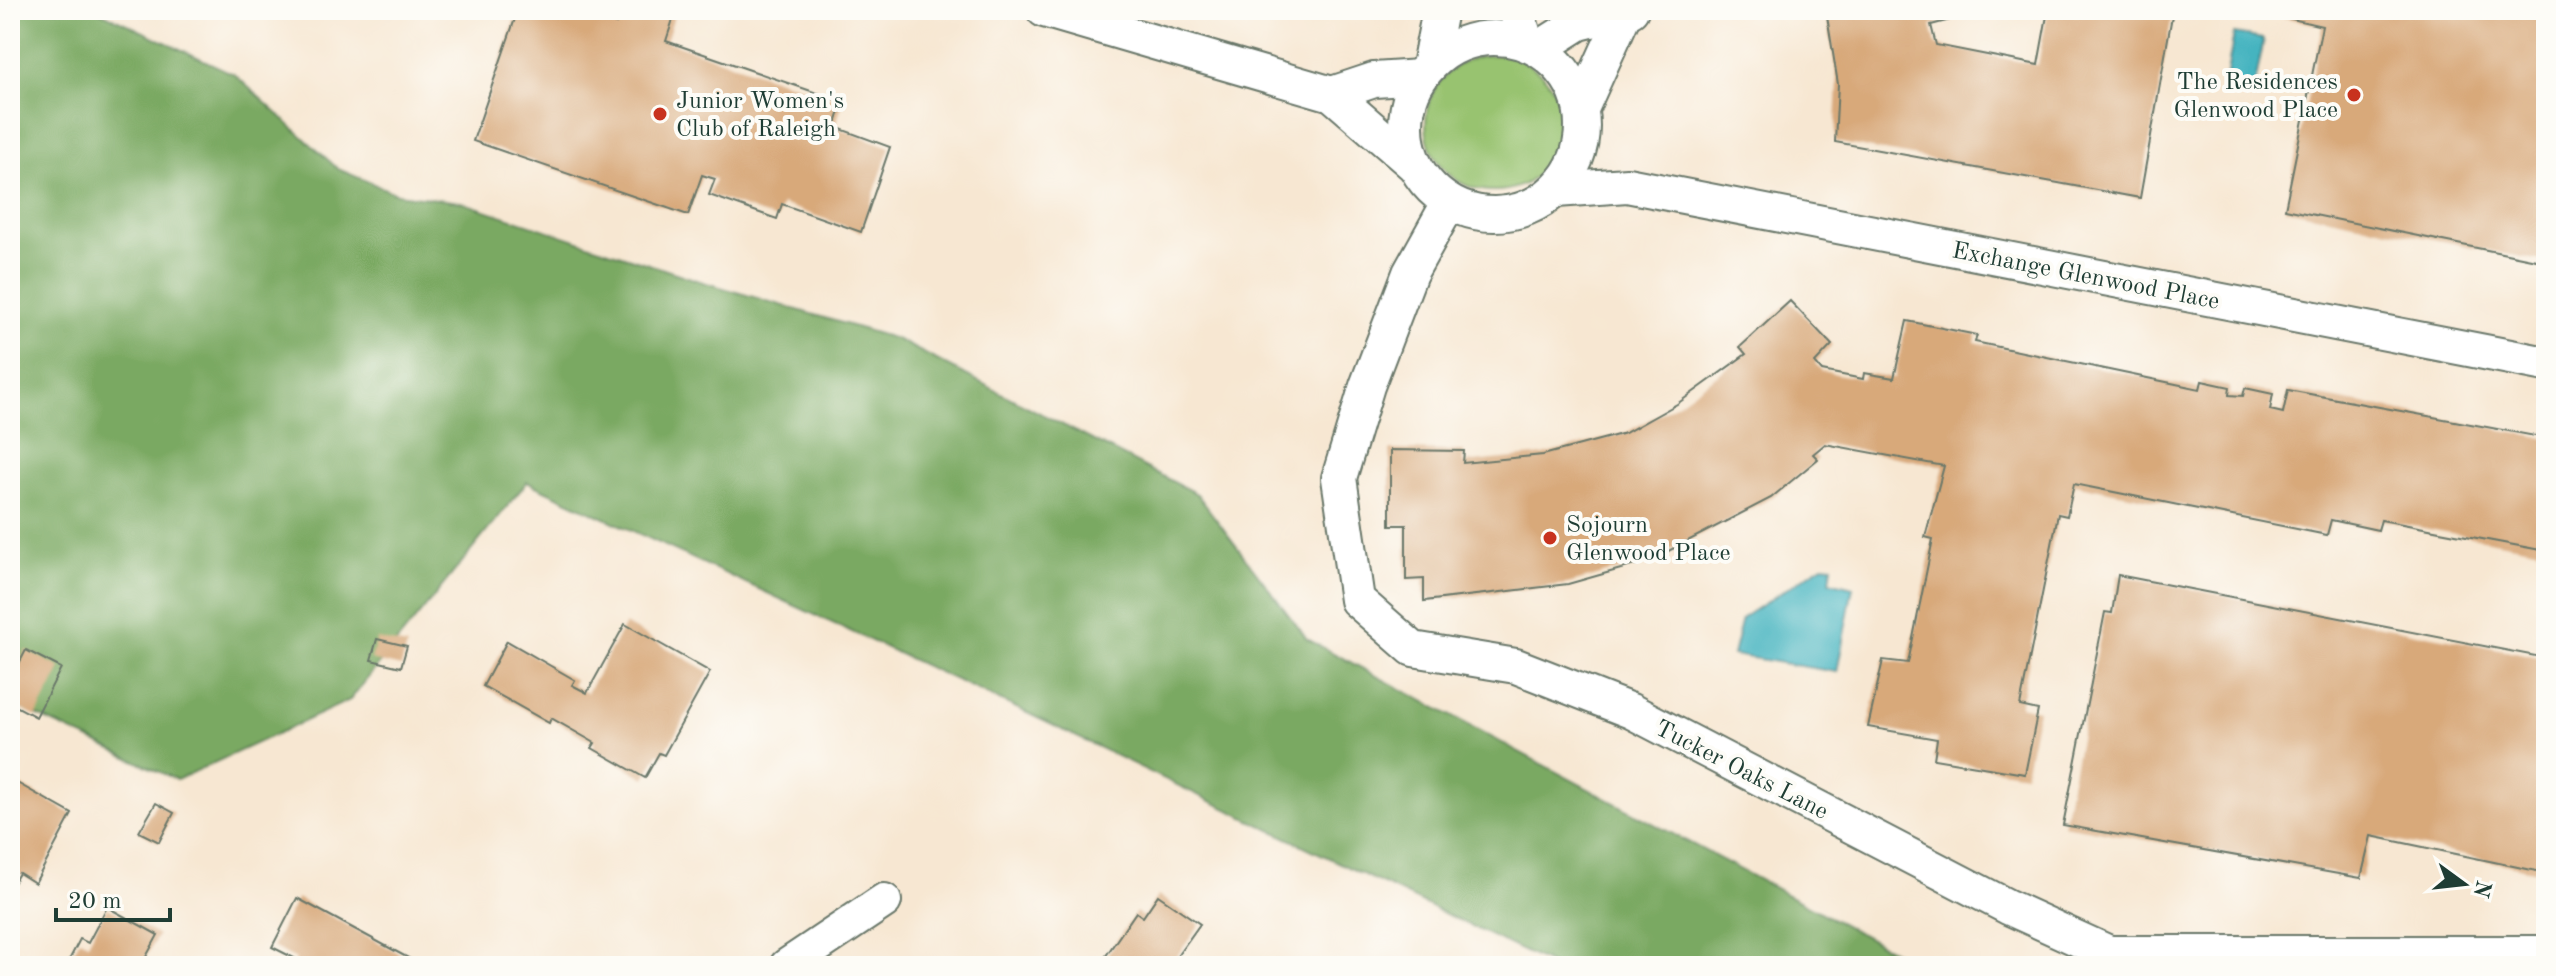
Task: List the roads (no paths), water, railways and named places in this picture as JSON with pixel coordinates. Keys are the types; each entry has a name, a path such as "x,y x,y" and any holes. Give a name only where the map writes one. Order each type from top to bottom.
{"street":[{"path":"1044,10 1332,94 1414,165 1429,187 1449,203 1476,213 1504,215 1532,207 1556,190 1573,166 1581,120 1628,12"},
{"path":"1414,165 1407,144 1406,120 1410,98 1424,72 1440,10"},
{"path":"1516,10 1532,46"},
{"path":"1532,46 1579,23 1628,12"},
{"path":"1332,94 1374,80 1424,72 1450,49 1475,40 1501,38 1532,46 1557,64 1572,85 1581,120 1627,185"},
{"name":"Exchange Glenwood Place","path":"1556,190 1627,185 2546,364"},
{"name":"Tucker Oaks Lane","path":"1449,203 1410,273 1367,386 1339,478 1357,600 1413,649 1516,666 1631,711 2008,907 2109,953 2546,953"},
{"path":"787,966 884,901"}],"water":[{"path":"2234,34 2264,39 2254,90 2225,84"},
{"path":"1823,565 1832,566 1830,581 1853,587 1837,672 1733,655 1742,618"}],"place":[{"name":"The Residences Glenwood Place","path":"2354,95"},
{"name":"Junior Women's Club of Raleigh","path":"660,114"},
{"name":"Sojourn Glenwood Place","path":"1550,538"}]}
